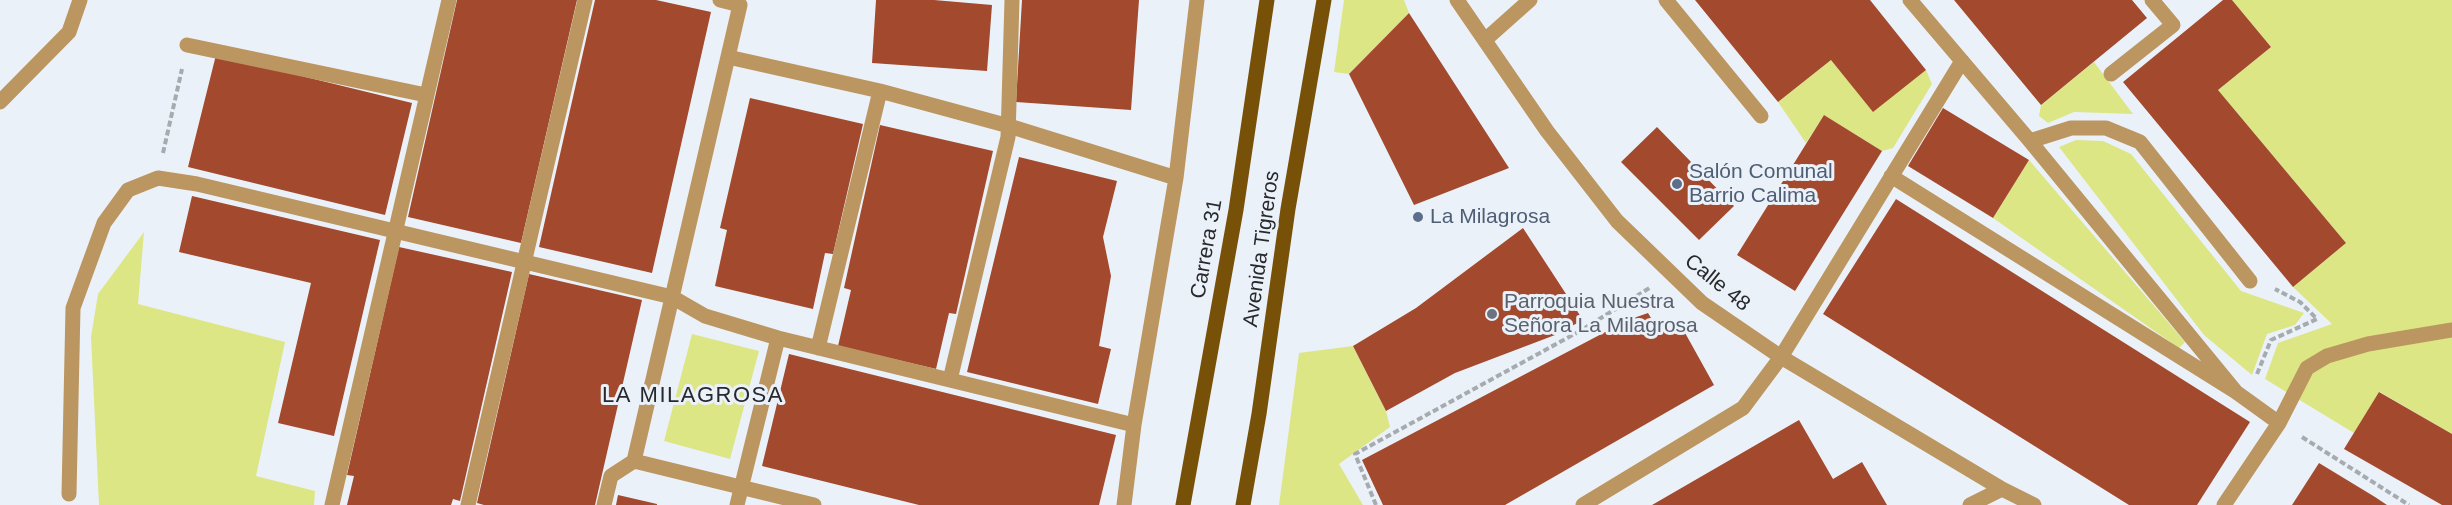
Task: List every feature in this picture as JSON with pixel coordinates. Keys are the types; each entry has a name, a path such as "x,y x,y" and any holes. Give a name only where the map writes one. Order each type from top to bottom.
{"main road":[{"name":"Carrera 31","path":"1183,505 1236,210 1267,0"},
{"name":"Avenida Tigreros","path":"1243,505 1259,414 1290,197 1324,0"}],"street":[{"path":"0,102 69,32 80,0"},
{"path":"332,505 449,0"},
{"path":"468,505 585,0"},
{"path":"604,505 611,476 633,461 740,5 720,0"},
{"path":"950,380 1009,126 1012,0"},
{"path":"1124,505 1134,425 1176,178 1197,0"},
{"name":"Calle 48","path":"1457,0 1547,131 1617,221 1702,303 1781,357 2002,489 2034,505"},
{"path":"1485,40 1530,0"},
{"path":"1666,0 1761,116"},
{"path":"1910,0 2241,396"},
{"path":"2111,74 2173,25 2152,0"},
{"path":"187,45 426,96"},
{"path":"728,57 880,91 1009,126 1176,178"},
{"path":"1583,505 1743,408 1781,357 1962,61"},
{"path":"818,348 880,91"},
{"path":"2030,141 2071,128 2106,128 2140,142 2246,276"},
{"path":"1890,176 2241,396 2279,423"},
{"path":"69,494 73,308 104,223 129,190 158,178 197,184 672,297 705,316 778,338 1134,425"},
{"path":"2224,505 2279,423 2307,368 2327,356 2368,344 2452,330"},
{"path":"737,505 778,338"},
{"path":"633,461 814,505"},
{"path":"1970,505 2002,489"}],"path":[{"path":"158,178 187,45"},
{"path":"1376,505 1355,454 1580,331 1672,274"},
{"path":"2241,396 2271,340 2317,319 2300,302 2246,276"},
{"path":"2279,423 2409,505"}],"green space":[{"path":"1344,0 1404,0 1409,13 1349,74 1334,72"},
{"path":"2232,0 2452,0 2452,434 2380,392 2354,433 2265,379 2278,343 2332,324 2293,287 2346,243 2218,90 2271,47"},
{"path":"1831,60 1873,111 1926,70 1932,84 1893,148 1882,151 1824,115 1806,143 1778,102"},
{"path":"2094,62 2133,114 2074,112 2048,123 2039,116 2041,105"},
{"path":"2076,140 2103,141 2131,154 2241,291 2304,313 2295,325 2267,334 2252,375 2204,335 2059,147"},
{"path":"2029,160 2185,342 2179,348 1993,218"},
{"path":"144,232 138,304 285,342 256,476 315,491 314,505 99,505 91,337 98,294"},
{"path":"692,334 759,351 730,459 664,441"},
{"path":"1353,346 1386,411 1390,427 1339,464 1363,505 1279,505 1299,353"}],"building":[{"path":"457,0 577,0 521,243 408,217"},
{"path":"595,0 656,0 711,12 652,273 539,247"},
{"path":"876,0 934,0 992,5 987,71 872,63"},
{"path":"1022,0 1139,0 1131,110 1016,102"},
{"path":"1695,0 1870,0 1926,70 1873,112 1831,60 1778,102"},
{"path":"1954,0 2132,0 2147,18 2041,105"},
{"path":"2223,0 2232,0 2271,47 2218,90 2346,243 2293,287 2123,82"},
{"path":"1409,13 1509,168 1414,205 1349,74"},
{"path":"216,55 412,103 385,215 188,167"},
{"path":"750,98 863,124 833,254 825,253 813,309 715,286 727,230 720,228"},
{"path":"1943,108 2029,160 1993,218 1908,166"},
{"path":"1824,115 1882,151 1795,291 1737,255"},
{"path":"880,125 993,151 956,314 949,313 936,369 838,346 851,290 844,288"},
{"name":"Salón Comunal Barrio Calima","path":"1657,127 1734,206 1699,240 1621,162"},
{"path":"1019,157 1117,181 1103,237 1111,276 1099,346 1111,349 1098,404 967,372"},
{"path":"192,196 380,240 334,436 278,423 311,283 179,252"},
{"path":"1896,199 2250,422 2197,505 2129,505 1823,314"},
{"name":"Parroquia Nuestra Señora La Milagrosa","path":"1523,228 1583,320 1555,335 1455,373 1386,411 1353,346 1416,308"},
{"path":"399,247 512,272 460,501 453,499 451,505 347,505 354,476 347,475"},
{"path":"529,274 642,300 595,505 484,505 477,503"},
{"path":"1648,313 1657,328 1670,324 1675,334 1684,331 1714,385 1505,505 1383,505 1362,460 1628,320"},
{"path":"789,354 1116,435 1099,505 919,505 762,466"},
{"path":"2379,392 2452,434 2452,505 2442,505 2344,449"},
{"path":"1799,420 1833,479 1862,462 1887,505 1652,505"},
{"path":"2319,463 2375,497 2387,505 2292,505"},
{"path":"618,495 657,504 657,505 616,505"}],"place":[{"name":"Salón Comunal Barrio Calima","path":"1677,184"},
{"name":"La Milagrosa","path":"1418,217"},
{"name":"Parroquia Nuestra Señora La Milagrosa","path":"1492,314"}],"district":[{"name":"LA MILAGROSA","path":"693,396"}]}
